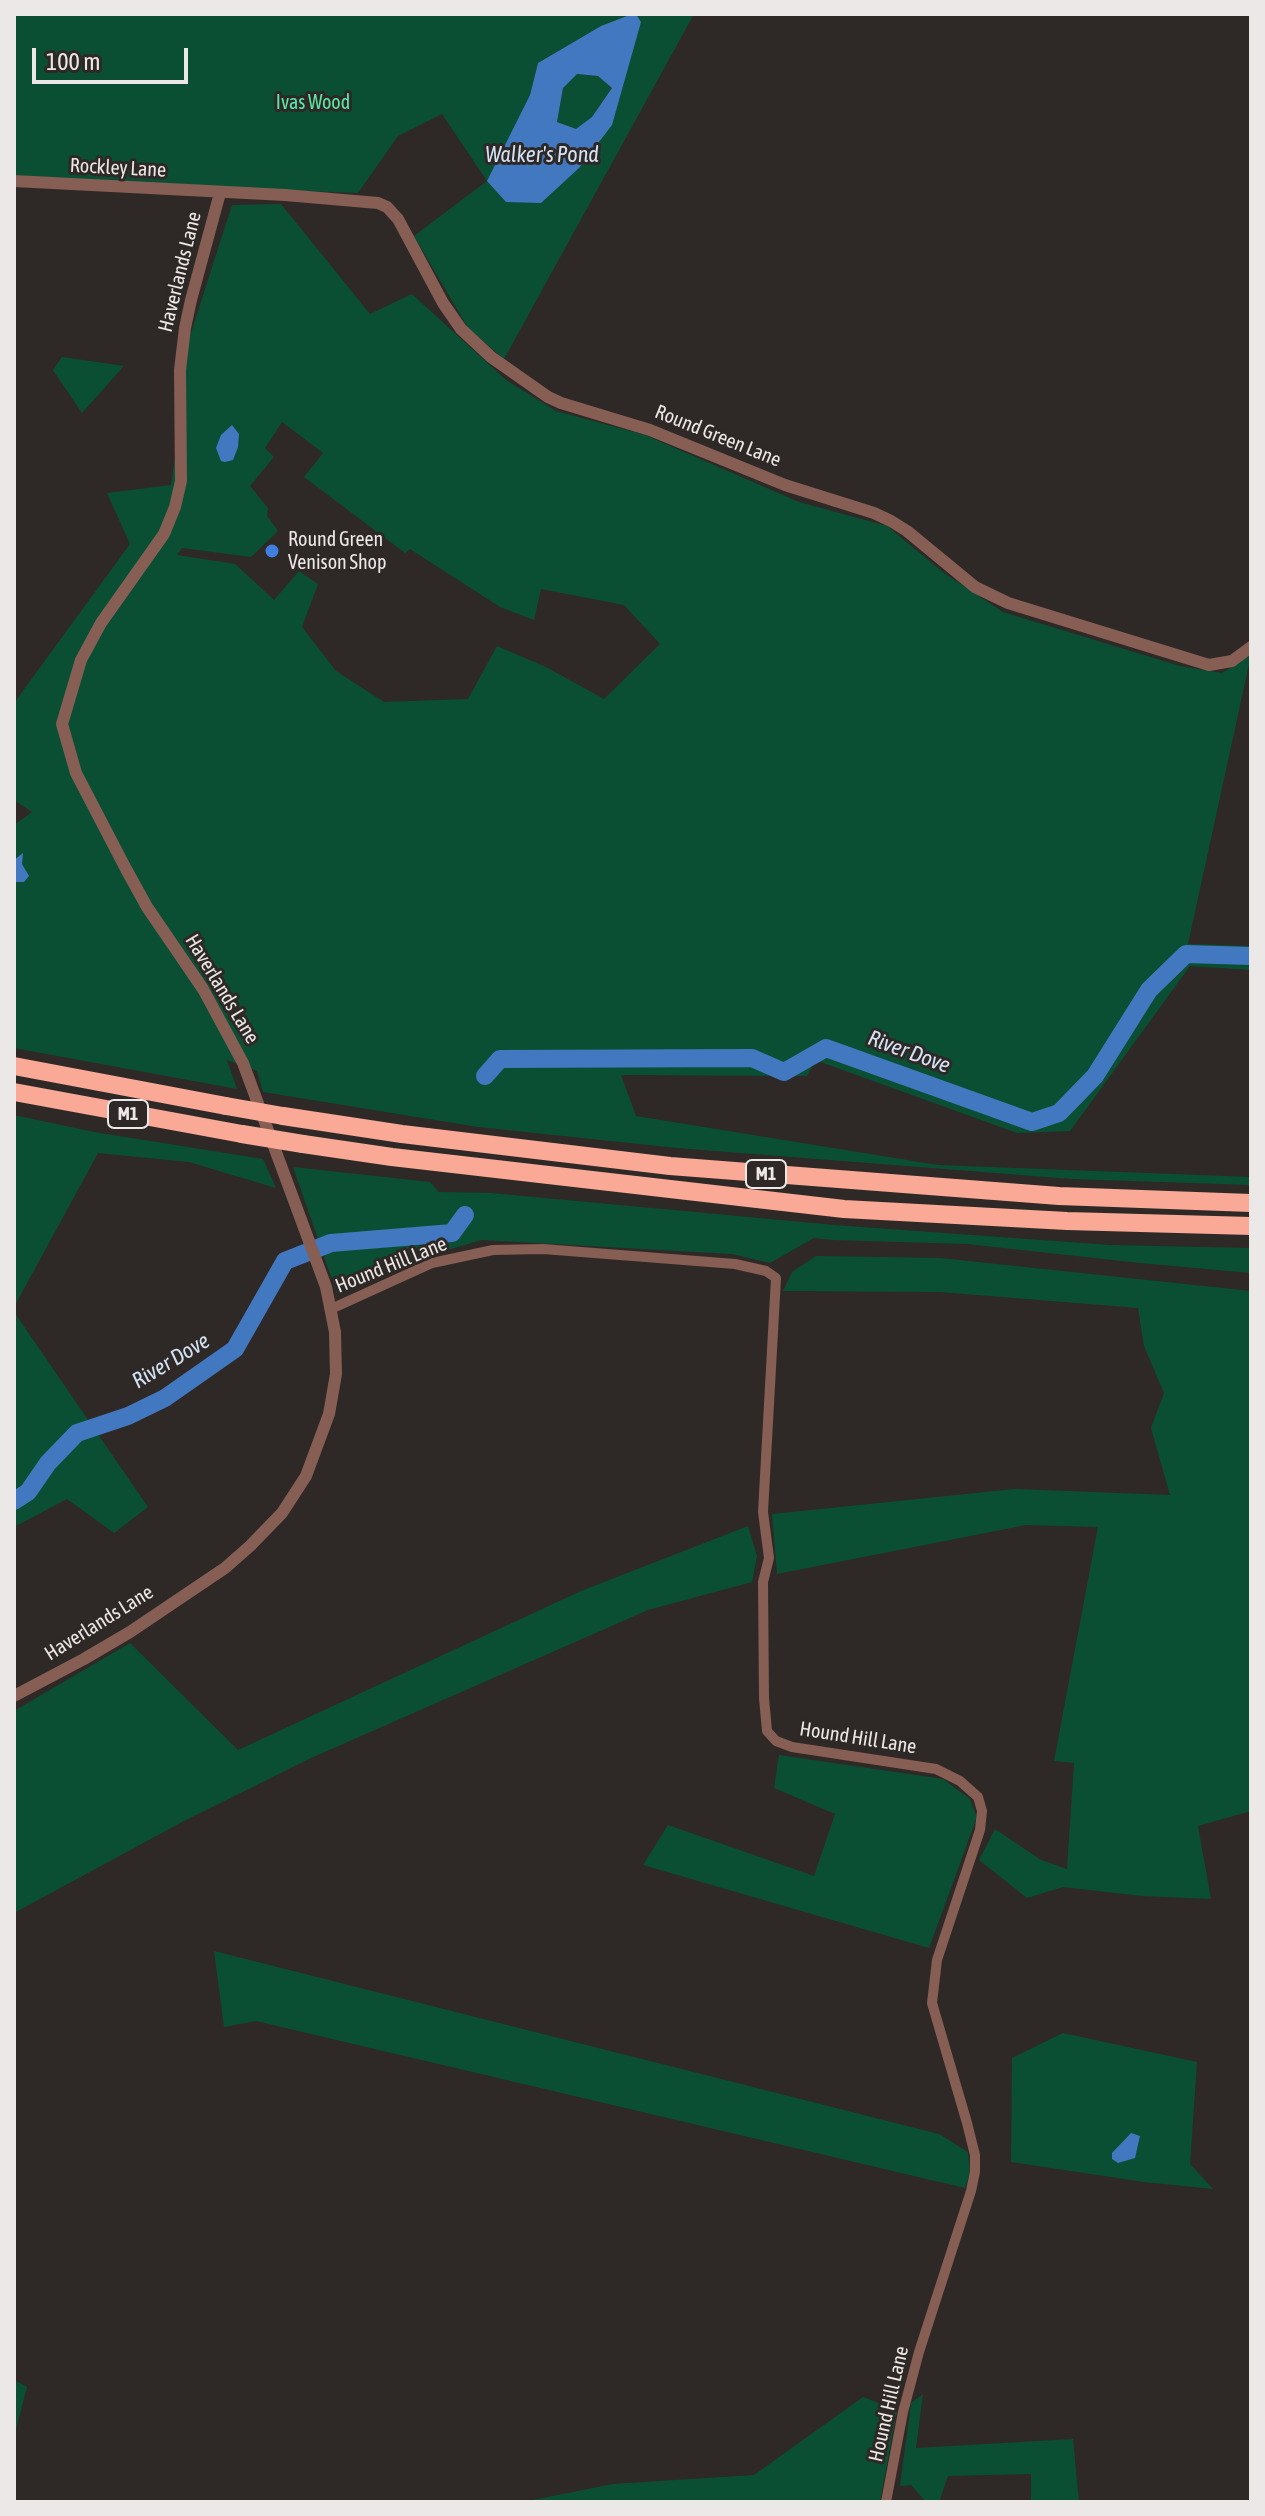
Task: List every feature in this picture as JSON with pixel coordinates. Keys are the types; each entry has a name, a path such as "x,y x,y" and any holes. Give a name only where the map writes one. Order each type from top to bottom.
{"highway":[{"name":"M1","path":"14,1066 283,1116 402,1134 670,1166 1059,1196 1251,1203"},
{"name":"M1","path":"14,1092 242,1134 392,1157 844,1209 1067,1221 1251,1226"}],"street":[{"name":"Rockley Lane","path":"14,181 220,193"},
{"name":"Round Green Lane","path":"220,193 367,201 387,207 398,219 443,303 461,329 491,357 538,390 561,403 650,430 785,485 874,513 907,531 975,587 1008,603 1209,665 1232,661 1251,647"},
{"name":"Haverlands Lane","path":"14,1696 130,1632 225,1568 282,1513 306,1476 329,1414 336,1374 335,1332 318,1261 243,1063 203,989 147,907 126,869 76,773 62,724 81,660 101,623 164,534 175,507 181,481 180,370 185,328 220,193"},
{"name":"Hound Hill Lane","path":"331,1309 432,1263 493,1250 543,1249 735,1264 766,1271 776,1278 764,1523 769,1558 763,1582 767,1731 776,1741 792,1747 936,1769 960,1781 978,1797 982,1811 980,1830 937,1960 932,2003 967,2123 975,2155 975,2172 919,2352 903,2412 886,2502"}],"green space":[{"name":"Ivas Wood","path":"14,14 632,14 601,26 538,63 530,95 488,181 579,168 641,22 636,14 694,14 504,359 468,328 414,236 487,181 442,114 398,136 358,193 14,175"},
{"path":"576,74 598,76 612,88 592,117 576,130 557,122 563,88"},
{"path":"281,204 370,314 412,294 506,380 556,411 645,435 799,502 887,526 944,573 1003,612 1180,666 1222,673 1251,655 1188,944 1251,946 1251,970 1190,966 1070,1131 1017,1133 815,1060 807,1076 621,1075 636,1116 938,1165 1251,1177 1251,1185 1072,1179 677,1148 478,1127 263,1092 257,1071 227,1060 237,1089 14,1048 14,825 32,812 14,800 14,703 130,544 107,493 171,485 177,444 175,375 232,205","holes":["282,422 323,453 304,477 405,553 410,549 500,607 534,620 541,589 624,605 660,644 604,699 546,667 497,646 468,699 384,702 336,671 302,627 318,584 299,571 274,600 235,564 177,555 182,548 251,557 278,531 267,516 268,508 250,486 274,457 265,448"]},
{"path":"62,357 124,366 82,413 53,370"},
{"path":"14,1115 94,1132 263,1159 276,1188 189,1162 98,1153 14,1307"},
{"path":"293,1167 430,1182 439,1192 491,1193 834,1225 1110,1245 1251,1248 1251,1273 967,1244 814,1238 770,1263 732,1254 482,1240 430,1255 337,1294"},
{"path":"816,1256 940,1258 1251,1291 1251,1811 1198,1826 1211,1899 1142,1896 1063,1887 1027,1898 979,1860 995,1829 1041,1860 1067,1869 1074,1763 1054,1761 1098,1527 1026,1525 777,1574 772,1514 1015,1489 1170,1495 1151,1428 1164,1393 1144,1346 1138,1308 940,1292 783,1291 792,1272"},
{"path":"14,1312 148,1507 114,1533 67,1499 14,1527"},
{"path":"748,1526 757,1556 752,1582 648,1610 311,1758 184,1821 14,1913 14,1711 130,1643 238,1750 581,1591"},
{"path":"779,1755 943,1779 970,1799 977,1817 929,1948 643,1865 668,1825 814,1876 835,1814 774,1788"},
{"path":"214,1951 939,2134 968,2152 970,2173 965,2188 256,2021 224,2027"},
{"path":"1063,2033 1197,2062 1190,2164 1213,2189 1011,2162 1012,2058"},
{"path":"14,2380 27,2387 14,2437"},
{"path":"923,2394 916,2448 1073,2439 1079,2502 1031,2502 1031,2474 948,2476 939,2502 926,2502 911,2485 900,2486 911,2403"},
{"path":"863,2397 897,2410 880,2502 523,2502 613,2484 754,2475"}],"water":[{"name":"Walker's Pond","path":"632,14 636,14 641,22 612,125 579,168 541,203 506,202 487,181 530,95 538,63 601,26","holes":["577,74 598,76 612,88 592,117 576,129 557,122 563,88"]},
{"path":"232,425 239,434 238,447 233,460 225,462 221,461 216,448 221,435"},
{"path":"23,853 22,864 29,876 24,882 15,882 14,860"},
{"path":"1131,2133 1140,2136 1135,2158 1118,2163 1112,2159 1112,2153"}],"waterway":[{"name":"River Dove","path":"485,1076 500,1059 752,1058 784,1072 826,1048 1032,1122 1059,1113 1095,1076 1149,990 1186,954 1251,956"},
{"name":"River Dove","path":"14,1501 28,1492 48,1463 77,1433 128,1416 165,1398 235,1349 285,1261 331,1243 452,1233 465,1215"}],"place":[{"name":"Round Green Venison Shop","path":"272,551"}]}
